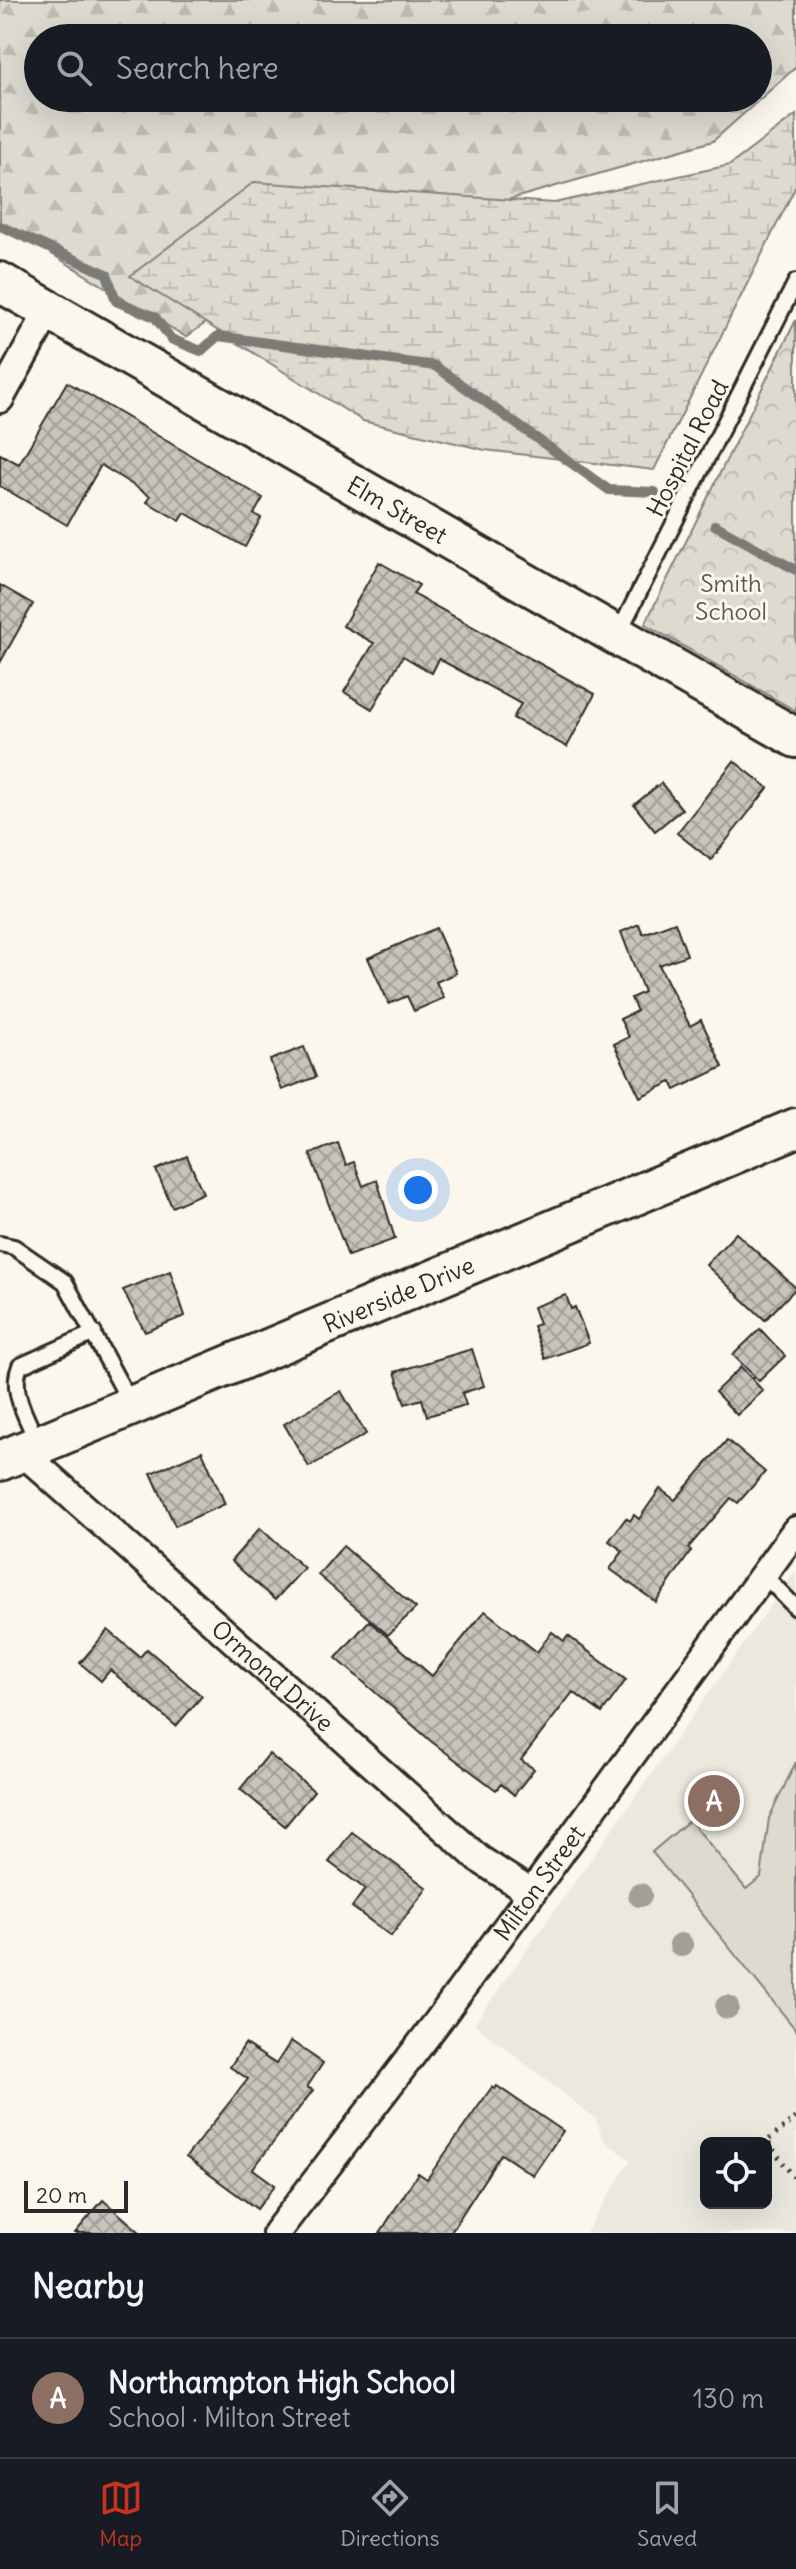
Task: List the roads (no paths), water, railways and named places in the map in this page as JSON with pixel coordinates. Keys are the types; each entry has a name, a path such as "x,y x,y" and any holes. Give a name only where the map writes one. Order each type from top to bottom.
{"main road":[{"name":"Elm Street","path":"0,282 796,738"},
{"name":"Riverside Drive","path":"20,1452 796,1128"}],"street":[{"path":"0,399 48,312"},
{"name":"Ormond Drive","path":"20,1452 479,1859 530,1892"},
{"name":"Milton Street","path":"276,2233 346,2145 796,1530"}],"lane":[{"name":"Hospital Road","path":"618,634 796,282"},
{"path":"0,1244 14,1247 65,1282 131,1404"},
{"path":"20,1452 15,1378 20,1366 94,1333"},
{"path":"764,1575 796,1608"}],"waterway":[{"path":"0,226 107,274 116,301 155,317 171,339 201,351 218,336 435,366 609,490 655,492"},
{"path":"715,525 796,570"}],"place":[{"name":"Northampton High School","path":"714,1801"}],"park label":[{"name":"Smith School","path":"731,597"}]}
